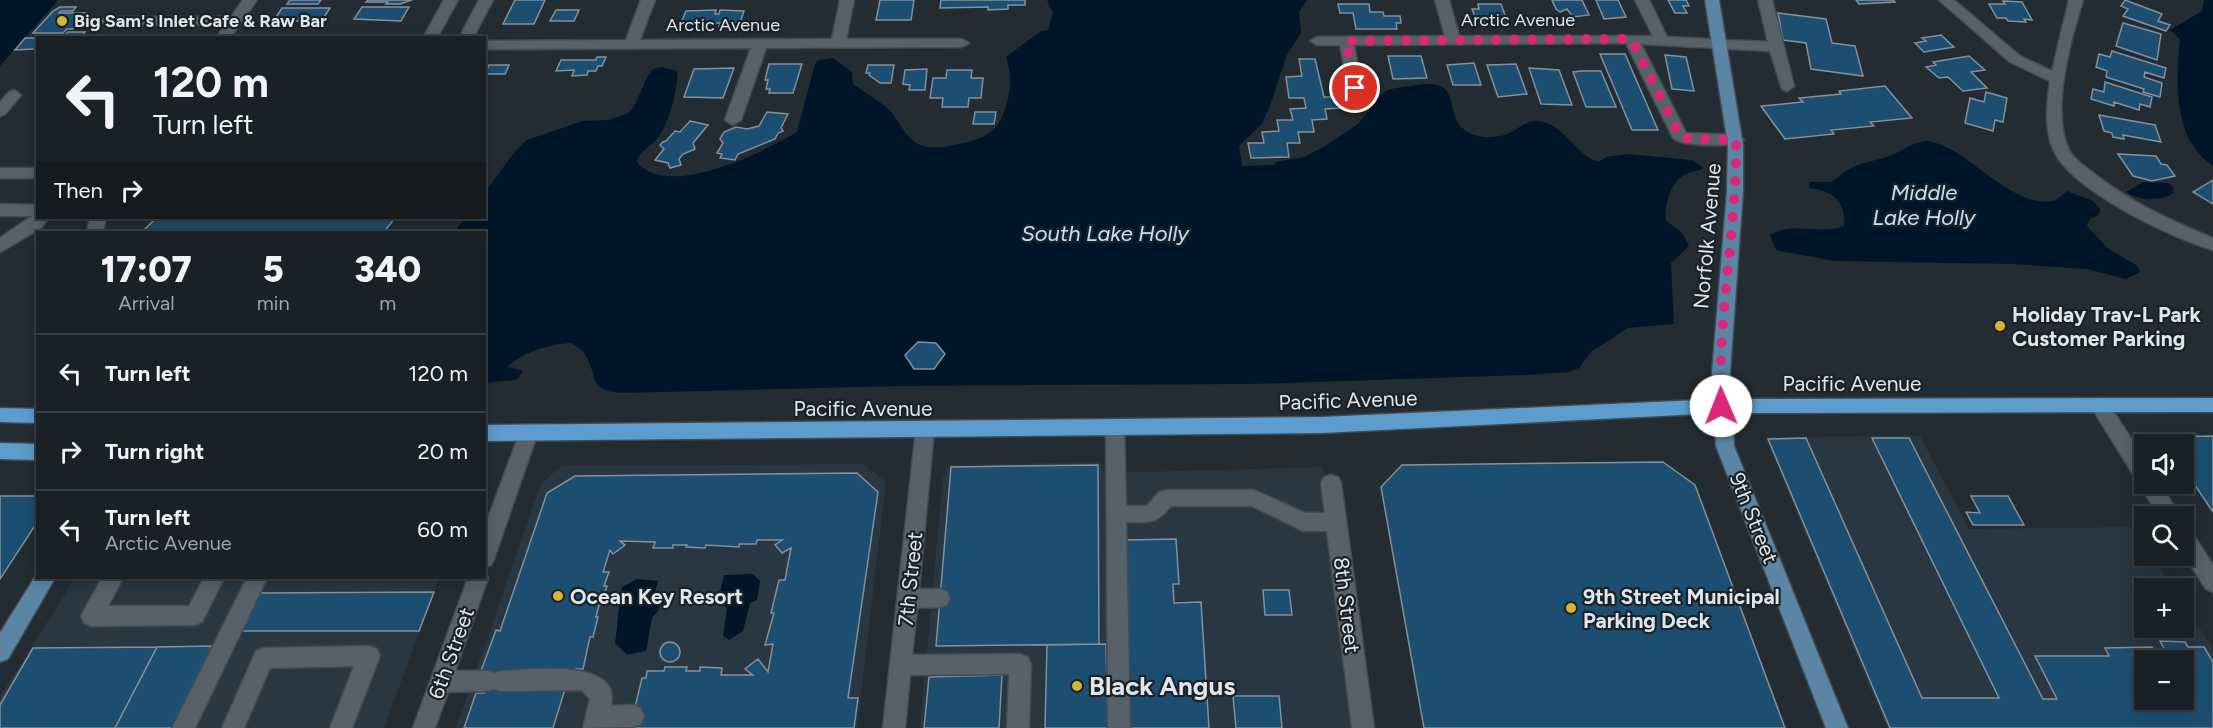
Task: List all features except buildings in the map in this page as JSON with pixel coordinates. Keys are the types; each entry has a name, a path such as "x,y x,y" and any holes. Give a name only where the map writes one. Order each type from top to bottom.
{"highway":[{"name":"Pacific Avenue","path":"486,433 1322,425 1721,406 2213,405"},
{"path":"0,415 36,416"},
{"path":"0,451 36,452"}],"main road":[{"name":"Norfolk Avenue","path":"1712,0 1736,140 1736,186 1723,311 1721,406"},
{"name":"9th Street","path":"1721,406 1725,446 1837,728"},
{"path":"2,645 44,579"}],"street":[{"path":"224,36 250,0"},
{"path":"431,36 451,0"},
{"path":"467,36 486,0"},
{"path":"631,45 648,0"},
{"path":"838,44 847,0"},
{"path":"1442,0 1453,40"},
{"path":"1642,0 1662,40"},
{"path":"1765,0 1786,86"},
{"path":"1946,0 2015,59 2057,79"},
{"path":"2076,0 2057,79 2055,123 2060,148 2068,161 2123,205 2213,244"},
{"path":"107,21 235,21"},
{"path":"1631,39 1681,138 1736,140"},
{"name":"Arctic Avenue","path":"1317,41 1631,39 1776,47"},
{"path":"1346,41 1355,88"},
{"name":"Arctic Avenue","path":"486,45 962,43"},
{"path":"733,120 760,44"},
{"path":"0,111 14,95"},
{"path":"0,173 36,173"},
{"path":"0,210 36,210"},
{"path":"0,246 34,225 39,219"},
{"path":"2099,405 2134,459"},
{"path":"1115,428 1119,728"},
{"name":"7th Street","path":"894,728 925,430"},
{"path":"486,553 529,432"},
{"name":"8th Street","path":"1331,483 1363,728"},
{"path":"1116,514 1152,514 1166,498 1254,498 1304,522 1336,522"},
{"path":"2194,553 2213,583"},
{"path":"112,579 91,616 195,615 213,579"},
{"path":"183,728 257,579"},
{"name":"6th Street","path":"424,728 478,579"},
{"path":"908,598 940,598"},
{"path":"232,728 264,658 369,656 341,728"},
{"path":"901,665 1020,664 1018,728"},
{"path":"441,682 494,681 537,676 583,680 592,684 602,697 596,723 633,716"}],"shaded area":[{"path":"1920,436 1969,529 2132,527 2134,530 2134,566 2158,566 2166,578 2134,578 2134,638 2194,638 2194,620 2213,648 2213,728 1887,728 1765,437"},
{"path":"1100,462 1105,473 1322,467 1357,728 920,728 943,476 950,465"},
{"name":"Ocean Key Resort","path":"863,464 886,482 857,728 456,728 541,483 562,466"},
{"path":"74,579 249,579 176,728 0,728 0,697"},
{"path":"265,579 439,579 384,728 190,728"}],"water":[{"path":"0,0 58,0 0,66"},
{"name":"South Lake Holly","path":"1047,0 1307,0 1299,13 1301,33 1287,55 1262,124 1239,146 1242,166 1275,165 1276,162 1304,157 1358,124 1384,92 1400,87 1432,84 1442,87 1448,93 1456,118 1461,126 1474,135 1501,136 1528,122 1545,122 1561,132 1590,158 1599,162 1606,157 1628,154 1692,160 1703,168 1686,174 1676,182 1666,207 1666,220 1683,234 1689,246 1671,263 1674,324 1628,328 1592,351 1579,368 1569,372 1528,375 1251,384 901,386 622,393 610,392 598,385 583,352 571,343 537,350 513,362 507,367 523,371 516,380 486,383 486,231 455,231 464,219 486,219 486,191 516,150 527,140 582,121 607,120 627,114 634,107 647,77 653,69 662,67 677,71 672,107 665,126 656,140 642,152 636,161 650,172 669,176 691,175 715,169 762,151 797,132 815,64 818,60 833,58 852,72 853,84 887,108 918,144 927,147 949,146 985,136 996,127 1004,112 1010,90 1010,74 1006,57 1041,31 1048,30 1053,13"},
{"path":"2204,0 2213,0 2213,166 2190,141 2183,125 2178,91 2180,39 2170,30 2202,11"},
{"name":"Middle Lake Holly","path":"1927,141 1942,145 1957,153 2004,186 2036,201 2052,201 2067,191 2093,201 2100,209 2099,215 2091,218 2087,224 2088,227 2107,248 2136,265 2140,270 2139,273 2126,279 2087,269 2011,264 1834,261 1776,250 1770,235 1779,231 1797,228 1826,230 1844,226 1843,210 1837,199 1826,192 1810,188 1809,182 1832,182 1854,166 1892,155 1912,145"},
{"path":"2143,182 2169,183 2174,188 2173,193 2163,198 2150,199 2136,197 2126,192"},
{"path":"753,574 760,581 757,600 750,603 743,631 729,640 723,636 727,608 718,601 724,575"},
{"path":"637,579 658,581 654,596 661,603 652,618 646,651 627,655 615,643 620,601 622,587"}],"place":[{"name":"Big Sam's Inlet Cafe & Raw Bar","path":"62,21"},
{"name":"Holiday Trav-L Park Customer Parking","path":"2000,326"},
{"name":"Ocean Key Resort","path":"558,596"},
{"name":"9th Street Municipal Parking Deck","path":"1571,608"},
{"name":"Black Angus","path":"1077,686"}],"route":[{"path":"1355,88 1346,41 1631,39 1681,138 1736,140 1736,186 1723,311 1720,367 1721,406"}]}
